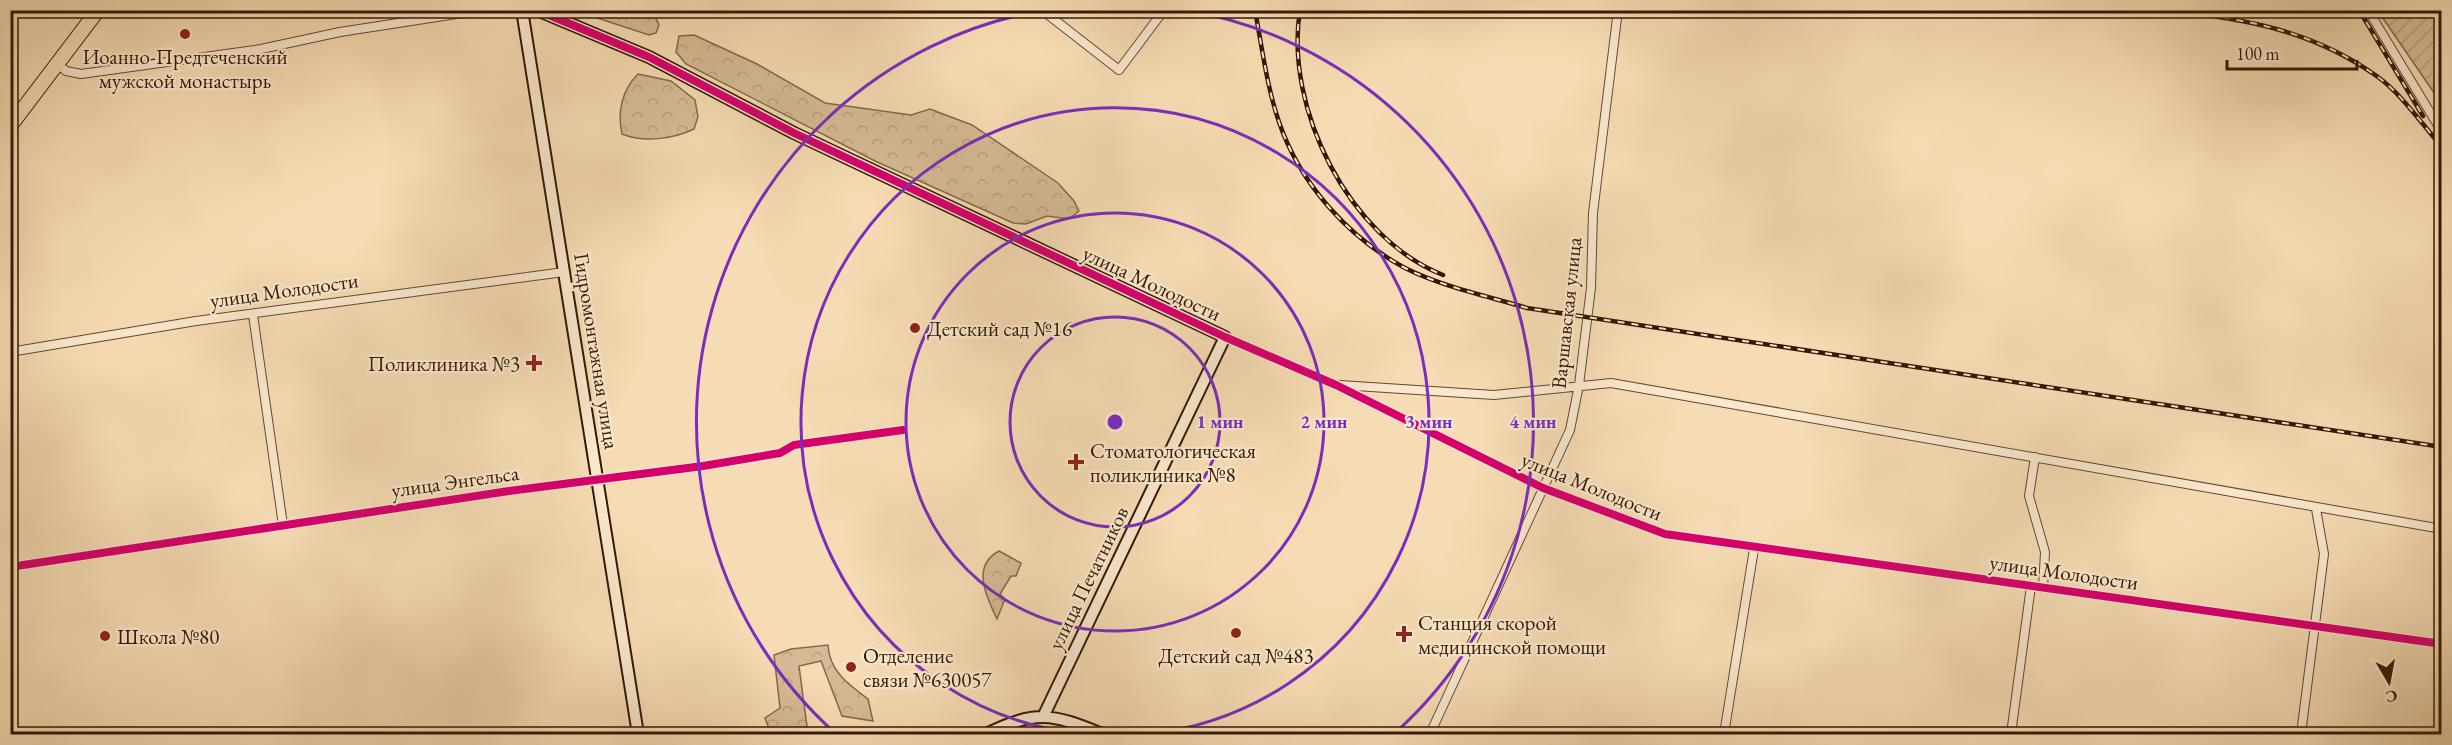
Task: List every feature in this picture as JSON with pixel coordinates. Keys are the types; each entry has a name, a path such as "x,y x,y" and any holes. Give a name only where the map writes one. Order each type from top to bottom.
{"highway":[{"path":"10,126 98,10"}],"street":[{"path":"58,64 66,71 91,73 261,49 340,32 482,10"},
{"name":"Гидромонтажная улица","path":"522,10 638,735"},
{"name":"улица Молодости","path":"537,10 649,57 794,132 1225,338 1336,385 1543,488 1665,534 1754,549 1890,564 2043,588 2442,644"},
{"path":"1042,10 1119,70 1164,10"},
{"name":"Варшавская улица","path":"1430,735 1570,430 1579,385 1591,288 1593,213 1618,10"},
{"path":"2368,10 2442,132"},
{"name":"улица Молодости","path":"10,352 253,315 564,272"},
{"path":"253,315 283,525"},
{"name":"улица Печатников","path":"1044,715 1225,338"},
{"path":"1336,385 1494,395 1611,383 2442,530"},
{"name":"улица Энгельса","path":"10,567 283,525 758,457 780,453 794,445 903,430"},
{"path":"2035,457 2029,496 2044,552 2043,588"},
{"path":"2301,735 2317,626 2324,554 2316,509"},
{"path":"1724,735 1754,549"},
{"path":"2011,735 2031,586"},
{"path":"986,735 1020,719 1044,715 1069,720 1102,735"},
{"path":"10,724 12,735"}],"green space":[{"path":"576,11 653,11 659,25 656,33 649,35"},
{"path":"2378,11 2441,11 2441,103"},
{"path":"694,35 757,64 825,103 911,115 930,109 972,125 1058,183 1074,201 1079,211 1069,219 1047,216 1026,224 1013,223 875,161 686,64 676,52 679,36"},
{"path":"638,74 671,81 695,100 698,117 694,129 658,139 630,137 622,134 620,118 622,102 628,87"},
{"path":"999,551 1021,563 1016,576 1011,576 1000,594 1005,599 997,619 985,591 983,573 990,557"},
{"path":"828,645 836,670 847,683 868,699 873,721 842,716 821,661 799,666 808,734 771,734 765,718 780,708 774,655 791,649"}],"railway":[{"path":"1255,10 1268,81 1279,122 1288,145 1313,188 1346,225 1384,256 1434,281 1527,308 2442,447"},
{"path":"1300,10 1298,48 1302,88 1313,127 1330,165 1352,201 1379,232 1409,257 1443,275"},
{"path":"2167,10 2224,18 2277,29 2329,48 2386,83 2437,141"},
{"path":"2359,10 2423,116"}],"cycle path":[{"path":"537,10 649,57 794,133 1225,337 1336,385 1543,488 1665,534 2442,644"},
{"path":"10,567 509,491 703,466 780,453 794,445 903,430"}],"place":[{"name":"Иоанно-Предтеченский мужской монастырь","path":"185,34"},
{"name":"Детский сад №16","path":"915,328"},
{"name":"Поликлиника №3","path":"534,363"},
{"name":"Стоматологическая поликлиника №8","path":"1076,462"},
{"name":"Детский сад №483","path":"1236,633"},
{"name":"Станция скорой медицинской помощи","path":"1404,634"},
{"name":"Школа №80","path":"105,636"},
{"name":"Отделение связи №630057","path":"851,667"}]}
